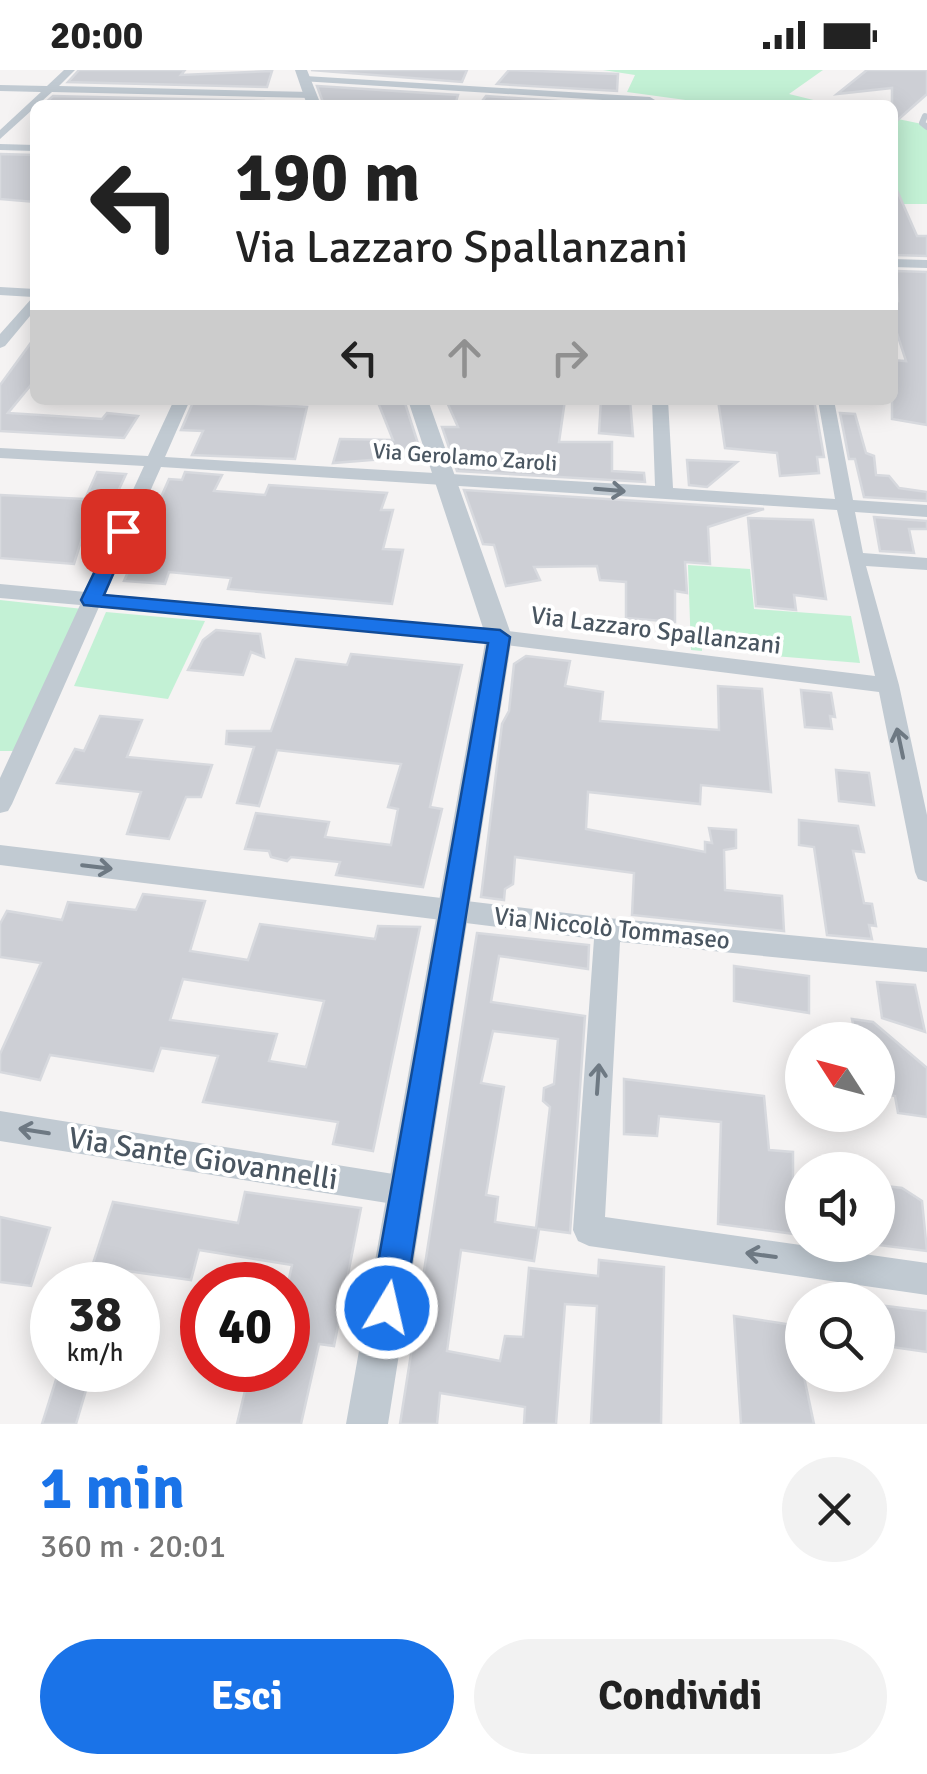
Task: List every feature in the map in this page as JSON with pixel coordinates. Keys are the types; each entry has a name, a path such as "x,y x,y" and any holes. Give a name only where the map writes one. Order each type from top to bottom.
{"street":[{"path":"38,100 70,70"},
{"path":"378,82 383,70"},
{"path":"0,88 209,92 312,100 303,74 636,100"},
{"path":"202,100 218,81"},
{"path":"0,136 30,108"},
{"path":"0,147 30,148"},
{"path":"898,262 927,264"},
{"path":"0,291 30,293"},
{"path":"0,343 30,307"},
{"path":"0,804 180,405"},
{"path":"368,1424 500,637 420,405"},
{"path":"660,405 664,494"},
{"path":"827,405 854,559 888,684 927,872"},
{"name":"Via Gerolamo Zaroli","path":"0,453 443,476 927,510"},
{"path":"854,559 927,564"},
{"name":"Via Lazzaro Spallanzani","path":"0,591 500,637 888,684"},
{"name":"Via Niccolò Tommaseo","path":"0,855 608,928 927,960"},
{"path":"608,928 589,1230 927,1278"},
{"name":"Via Sante Giovannelli","path":"0,1126 406,1191"}],"lane":[{"path":"925,116 922,122 927,126"}],"green space":[{"path":"603,70 823,70 789,94 814,100 685,100 627,92 635,75"},
{"path":"898,119 927,125 927,204 898,204"},
{"path":"688,565 750,569 754,609 851,616 860,663 749,654 748,639 702,635 702,651 691,650"},
{"path":"0,600 83,609 18,751 0,751"},
{"path":"106,612 205,621 168,699 74,686"}],"building":[{"path":"79,70 185,70 181,75 272,71 267,87 68,82"},
{"path":"311,70 467,70 462,82"},
{"path":"509,70 618,74 617,91 497,84"},
{"path":"867,70 927,70 927,94 898,120 898,100 892,100 892,88 837,94"},
{"path":"317,86 458,95 456,100 322,100"},
{"path":"53,96 221,100 49,100"},
{"path":"486,96 544,100 483,100"},
{"path":"0,154 30,155 30,202 0,199"},
{"path":"898,193 917,236 927,236 927,256 898,255"},
{"path":"898,271 927,272 927,425 892,419 892,405 898,405 898,360 906,361 898,336"},
{"path":"30,344 30,386 8,413 102,419 107,413 138,416 124,438 0,431 0,385"},
{"path":"192,405 307,407 295,459 192,455 203,431 181,430"},
{"path":"379,405 406,405 422,456 333,463 340,439 393,440"},
{"path":"448,405 564,405 559,442 612,442 612,471 644,473 645,482 457,471 442,427 458,427"},
{"path":"601,405 630,405 633,436 599,433"},
{"path":"719,405 815,405 824,457 817,457 819,473 780,476 777,453 725,448"},
{"path":"840,413 855,414 866,453 874,456 876,475 889,476 899,488 927,492 927,501 864,497 855,459 849,459"},
{"path":"687,460 737,462 707,487 689,485"},
{"path":"97,472 126,474 115,498 105,498 83,535 74,564 0,558 0,495 85,499"},
{"path":"185,472 222,475 214,491 265,495 269,485 387,493 381,510 393,510 383,549 403,550 392,604 228,589 231,578 169,572 165,584 124,581 169,479 182,480"},
{"path":"464,490 764,509 708,527 710,564 685,562 687,593 675,591 675,622 626,618 626,582 600,580 597,566 534,567 540,580 506,586 494,545 483,544"},
{"path":"874,517 927,521 927,529 909,529 914,553 880,551"},
{"path":"748,518 813,520 826,599 794,595 796,610 756,606"},
{"path":"216,630 260,634 264,657 251,652 243,675 188,670 203,640"},
{"path":"351,654 462,665 430,807 442,809 423,887 336,875 340,862 291,857 287,861 271,857 269,851 245,849 256,813 329,822 325,837 391,845 398,809 388,807 401,764 277,750 259,806 237,803 254,747 226,744 227,731 271,731 296,659 347,665"},
{"path":"526,656 570,661 565,686 603,692 600,721 719,730 718,686 762,689 771,792 701,785 700,804 588,792 586,829 705,852 705,842 712,843 709,828 736,830 736,848 724,850 725,890 782,896 784,931 632,915 634,873 515,857 513,884 505,889 504,900 481,897 502,724 509,711 514,664"},
{"path":"801,690 831,693 835,717 830,716 832,729 805,727"},
{"path":"100,716 142,720 127,757 212,765 201,797 186,797 169,839 127,834 141,792 57,783 75,749 84,751"},
{"path":"836,770 869,773 874,805 839,801"},
{"path":"799,820 858,826 864,852 853,851 864,903 872,904 876,926 869,925 872,939 827,935 814,847 799,845"},
{"path":"143,894 205,901 190,951 248,960 260,924 375,939 378,926 420,927 373,1151 333,1144 338,1122 203,1102 218,1056 161,1048 153,1071 50,1055 40,1080 0,1072 0,1054 41,963 0,957 0,924 7,911 62,920 68,902 136,910","holes":["183,979 324,1001 306,1067 269,1061 277,1034 170,1020"]},
{"path":"477,933 589,945 588,969 499,956 491,1002 585,1016 570,1233 539,1229 534,1261 461,1250 447,1351 500,1361 505,1336 523,1337 529,1268 598,1276 599,1260 664,1267 661,1424 591,1424 597,1306 565,1304 556,1424 524,1424 525,1407 440,1393 437,1424 400,1424","holes":["493,1031 558,1039 554,1084 544,1088 543,1101 550,1107 536,1228 495,1222 498,1197 486,1195 504,1087 481,1083"]},
{"path":"734,966 809,976 809,1013 734,1001"},
{"path":"877,982 915,985 925,1032 882,1018"},
{"path":"895,1041 927,1068 927,1117 898,1113"},
{"path":"624,1079 764,1096 769,1150 793,1152 785,1152 785,1233 718,1224 721,1122 659,1116 657,1136 624,1134"},
{"path":"895,1187 922,1201 927,1251 895,1247"},
{"path":"245,1192 361,1208 334,1346 319,1344 310,1384 310,1262 273,1262 199,1250 196,1262 180,1262 180,1278 160,1276 160,1262 93,1262 113,1202 238,1223"},
{"path":"0,1217 50,1228 39,1262 30,1262 30,1286 0,1282"},
{"path":"895,1307 927,1311 927,1352 895,1347"},
{"path":"734,1316 785,1324 785,1392 807,1392 814,1424 741,1424"},
{"path":"52,1392 85,1392 76,1424 42,1424"},
{"path":"245,1392 308,1392 301,1424 237,1424"}],"route":[{"path":"123,531 92,600 500,637 387,1308"}]}
